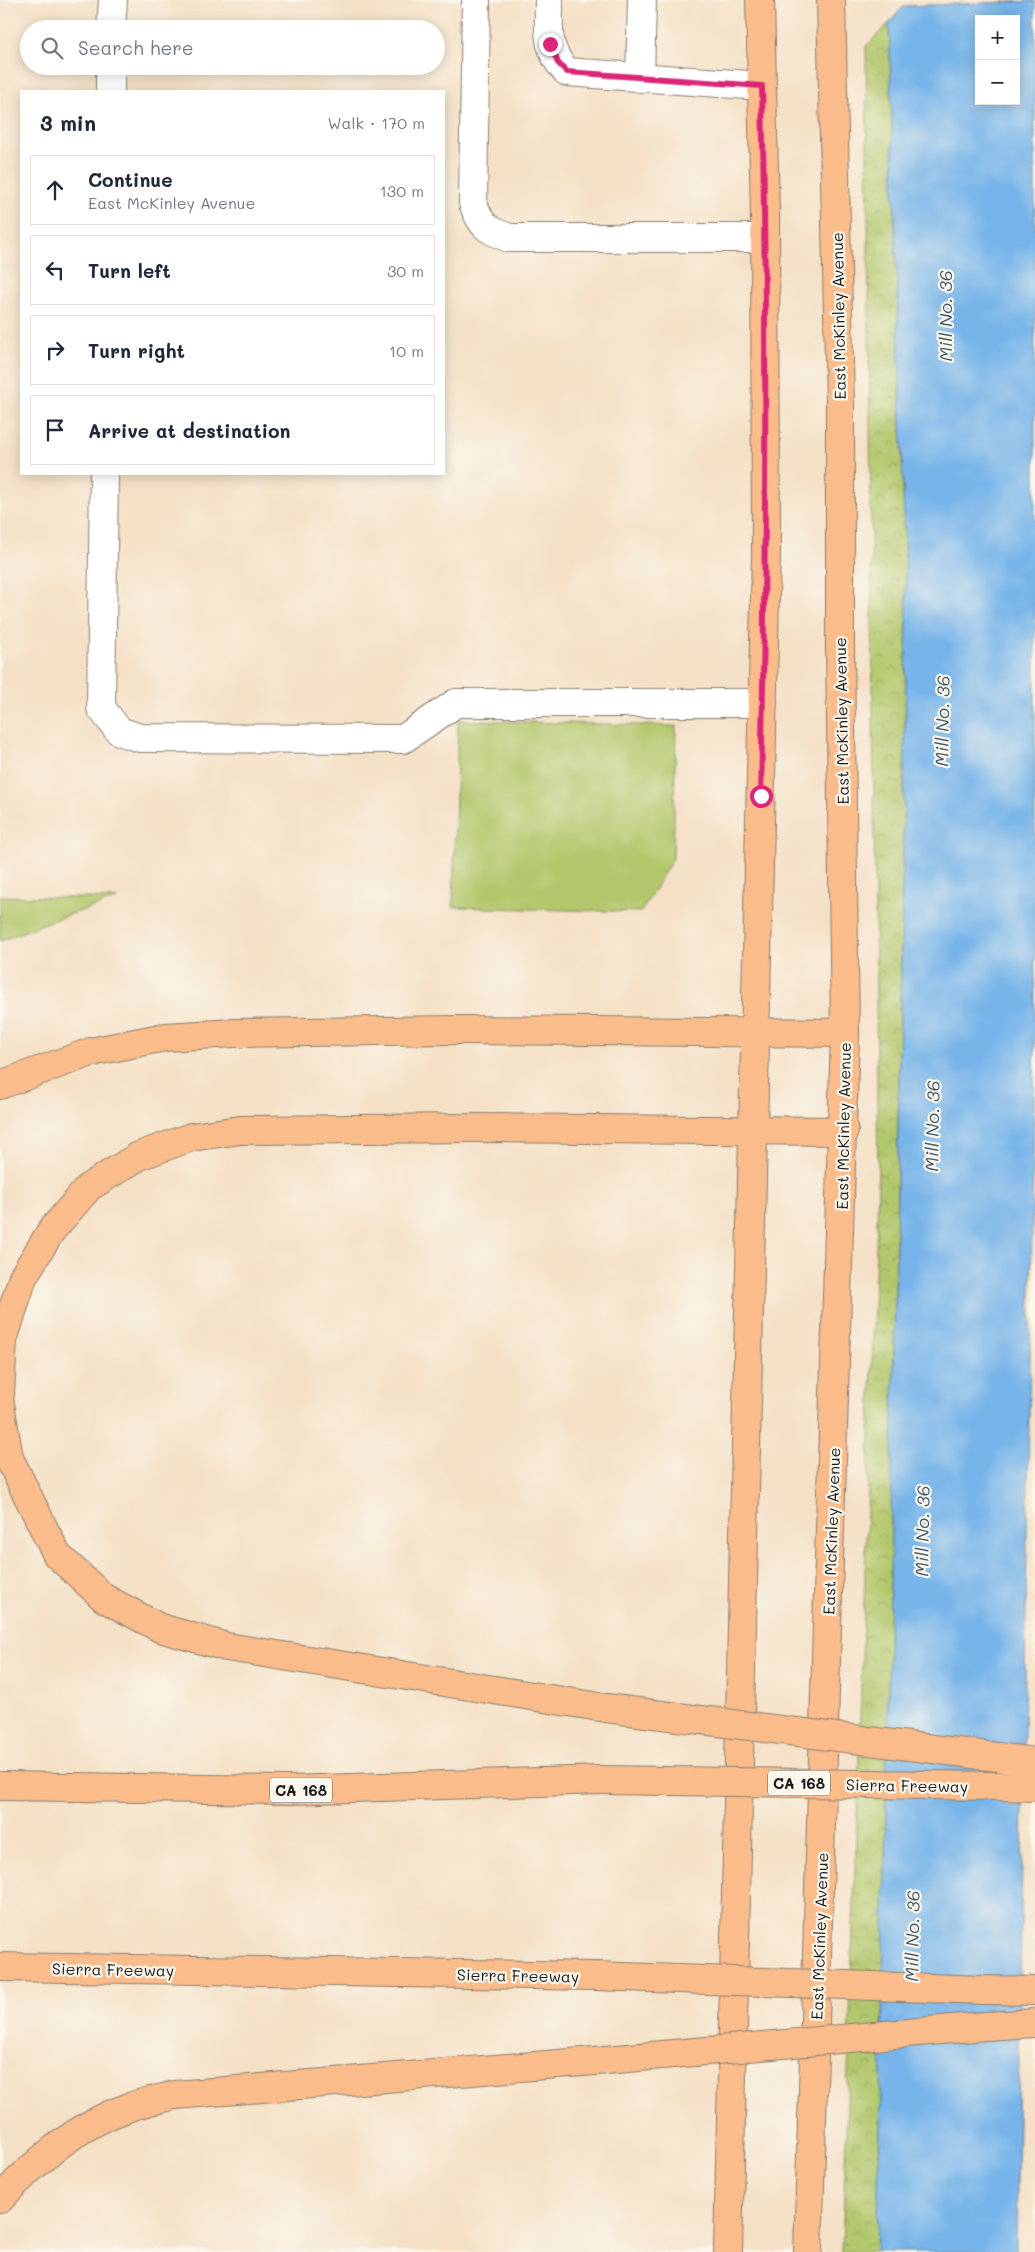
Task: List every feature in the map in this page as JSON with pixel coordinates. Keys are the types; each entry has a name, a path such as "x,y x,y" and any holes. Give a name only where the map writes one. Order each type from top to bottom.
{"main road":[{"path":"728,2252 766,552 765,238 760,0"},
{"name":"East McKinley Avenue","path":"808,2252 844,1131 845,1033 840,648 840,394 831,0"},
{"path":"0,1085 91,1052 165,1037 235,1033 459,1030 845,1033"},
{"path":"0,1394 3,1340 23,1277 51,1231 89,1187 139,1156 191,1137 250,1130 463,1128 844,1131"},
{"path":"0,1404 9,1458 58,1555 104,1598 160,1628 227,1647 606,1708 1035,1762"},
{"name":"Sierra Freeway","path":"0,1786 288,1790 602,1780 1035,1787"},
{"name":"Sierra Freeway","path":"0,1967 595,1976 1035,1991"},
{"path":"0,2198 33,2164 80,2130 126,2108 175,2095 1035,2023"}],"lane":[{"path":"112,20 113,0"},
{"path":"476,0 473,203 478,220 491,232 510,238 765,238"},
{"path":"549,0 550,44 558,63 567,72 762,86"},
{"path":"640,78 642,0"},
{"path":"110,75 110,90"},
{"path":"104,475 101,708 119,731 140,738 403,739 456,703 763,703"}],"green space":[{"path":"889,23 907,618 881,2097 876,2252 842,2252 878,1187 866,46"},
{"path":"458,720 676,726 673,858 641,912 453,907"},
{"path":"0,896 117,899 51,921 0,941"}],"water":[{"name":"Mill No. 36","path":"1035,1 1035,1040 1016,2252 876,2252 881,2097 907,618 889,23 904,6"}],"route":[{"path":"550,44 558,63 567,72 762,86 765,238 766,552 761,796"}]}
